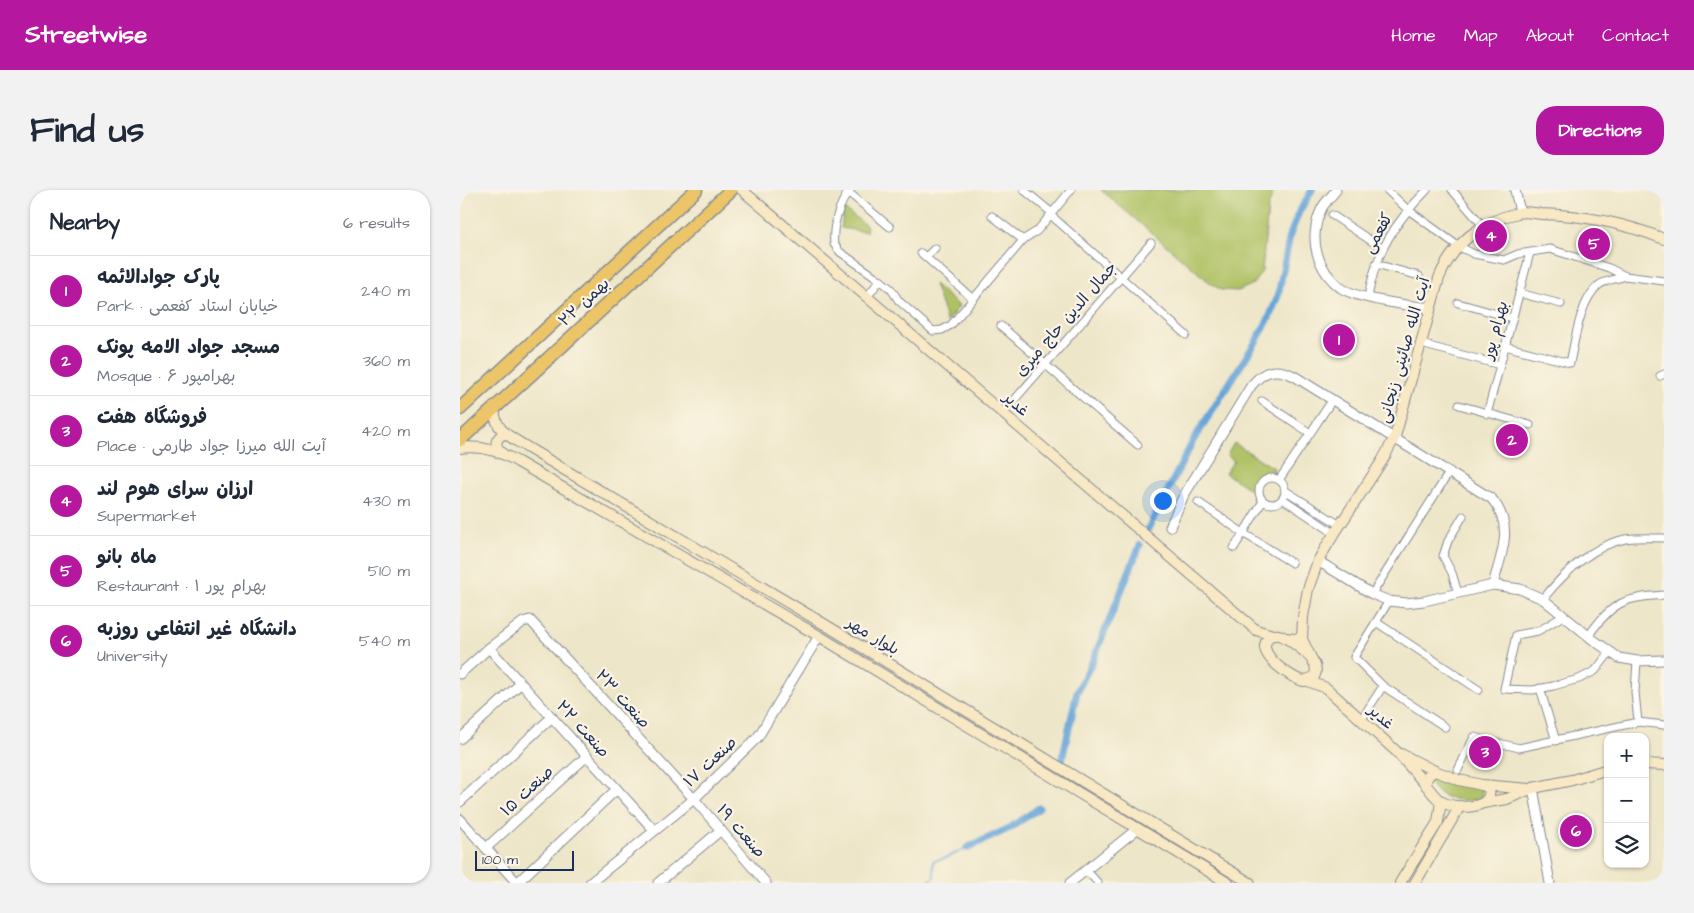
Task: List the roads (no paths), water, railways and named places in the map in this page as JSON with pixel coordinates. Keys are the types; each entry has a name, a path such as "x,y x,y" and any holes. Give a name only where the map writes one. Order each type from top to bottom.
{"highway":[{"name":"۲۲ بهمن","path":"460,409 686,195 696,190"},
{"name":"۲۲ بهمن","path":"460,440 730,190"}],"main road":[{"name":"غدیر","path":"742,190 1256,630 1265,644 1267,653 1282,670 1301,681 1308,681 1326,688 1396,751 1441,802"},
{"name":"آیت الله صائینی زنجانی","path":"1326,688 1316,672 1316,666 1302,639 1303,617 1308,589 1318,561 1382,461 1395,437 1439,278 1446,262 1458,246 1483,226 1497,219 1520,212 1564,214 1612,222 1639,229 1664,239"},
{"path":"494,407 494,419 497,426 505,433 498,436 496,442 497,448 501,452"},
{"name":"بلوار مهر","path":"505,433 1250,883"},
{"name":"بلوار مهر","path":"460,448 470,446 501,452 819,636 1228,883"},
{"name":"غدیر","path":"1256,630 1286,638 1302,639"},
{"path":"1265,644 1273,635"},
{"path":"1286,638 1312,660"},
{"path":"1308,681 1314,677 1316,672"},
{"path":"1396,751 1435,771 1459,780 1482,785 1532,789"},
{"path":"1035,766 1042,756"},
{"path":"1649,764 1664,765"},
{"path":"1400,883 1438,822 1441,802 1460,806 1507,799 1532,789 1604,770"},
{"path":"1426,785 1426,779 1429,774 1435,771"},
{"path":"1482,785 1488,788 1490,794 1483,803"},
{"path":"1416,883 1460,806"}],"street":[{"path":"1024,190 1186,335"},
{"path":"890,227 849,191 842,200 834,229 834,244 840,252 891,289 899,301 933,331 942,330 950,325 1023,240 1037,231 1053,216 1071,190"},
{"path":"1336,190 1322,208 1317,222 1314,242 1320,264 1326,274 1341,288 1368,297 1431,308"},
{"path":"1388,190 1407,210 1458,246 1474,254 1504,260 1518,254 1550,250 1600,265 1625,276 1664,282"},
{"name":"کفعمی","path":"1368,297 1376,264 1390,233 1407,210 1427,190"},
{"path":"1452,190 1483,226"},
{"path":"1515,190 1520,212"},
{"path":"1332,215 1382,248"},
{"path":"992,216 1023,240"},
{"name":"جمال الدین حاج میری","path":"1003,413 1150,243"},
{"path":"935,248 923,255 973,299"},
{"name":"بهرام پور","path":"1487,414 1530,253"},
{"path":"1376,264 1419,276"},
{"path":"1505,346 1570,363 1581,316 1589,297 1599,284 1625,276"},
{"path":"867,296 880,280"},
{"path":"1519,293 1561,304"},
{"path":"1458,303 1512,318"},
{"path":"1001,326 1138,446"},
{"path":"1421,344 1500,365"},
{"path":"1170,527 1183,497 1256,379 1269,372 1284,371 1395,437 1492,499 1504,517 1506,527 1493,585"},
{"path":"1262,401 1310,433"},
{"path":"1279,480 1329,405"},
{"path":"1459,405 1530,425"},
{"path":"1372,594 1450,471"},
{"path":"1286,491 1283,500 1277,504 1270,504 1263,500 1260,494 1260,486 1265,480 1272,478 1279,480 1284,485 1286,491 1337,529"},
{"path":"1234,548 1263,500"},
{"path":"1283,500 1337,529"},
{"path":"1198,502 1243,533 1292,563"},
{"path":"1458,592 1452,573 1443,556 1448,541 1462,516"},
{"path":"1543,599 1561,576 1587,556 1610,544 1625,539 1664,538"},
{"path":"1318,561 1372,594 1389,601 1406,603 1424,601 1493,585 1520,589 1543,599 1619,658 1637,661 1664,660"},
{"path":"1588,635 1613,606 1626,601 1664,595"},
{"path":"1389,601 1354,657 1383,686 1445,726"},
{"path":"1560,618 1538,631 1516,635 1504,689 1540,688 1579,679 1595,671 1610,652"},
{"name":"صنعت ۲۳","path":"489,648 523,622 530,620 694,799"},
{"path":"1376,622 1479,690"},
{"name":"صنعت ۱۷","path":"590,883 694,799 758,737 819,636"},
{"path":"460,674 489,648"},
{"name":"صنعت ۲۲","path":"489,648 654,830"},
{"path":"1637,661 1635,692 1638,722"},
{"path":"460,739 521,683"},
{"path":"1362,720 1383,686"},
{"path":"1540,688 1556,741"},
{"path":"460,802 552,717"},
{"path":"1458,770 1474,737 1519,748 1638,722 1664,726"},
{"name":"صنعت ۱۵","path":"486,848 587,756"},
{"path":"460,819 517,883 617,788"},
{"path":"1532,789 1550,883"},
{"name":"صنعت ۱۹","path":"694,799 766,883"},
{"path":"1070,883 1137,829"},
{"path":"658,883 721,830"},
{"path":"1087,871 1098,883"}],"waterway":[{"path":"1146,533 1194,439 1269,318 1278,296 1290,235 1299,212 1312,190"},
{"path":"1062,760 1077,692 1093,660 1140,545"},
{"path":"967,848 1010,828 1039,808"},
{"path":"928,883 934,877 933,861 946,858 967,848"}],"place":[{"name":"ارزان سرای هوم لند","path":"1491,236"},
{"name":"ماه بانو","path":"1594,244"},
{"name":"پارک جوادالائمه","path":"1339,340"},
{"name":"مسجد جواد الامه پونک","path":"1512,440"},
{"name":"فروشگاه هفت","path":"1485,752"},
{"name":"دانشگاه غیر انتفاعی روزبه","path":"1576,831"}]}
